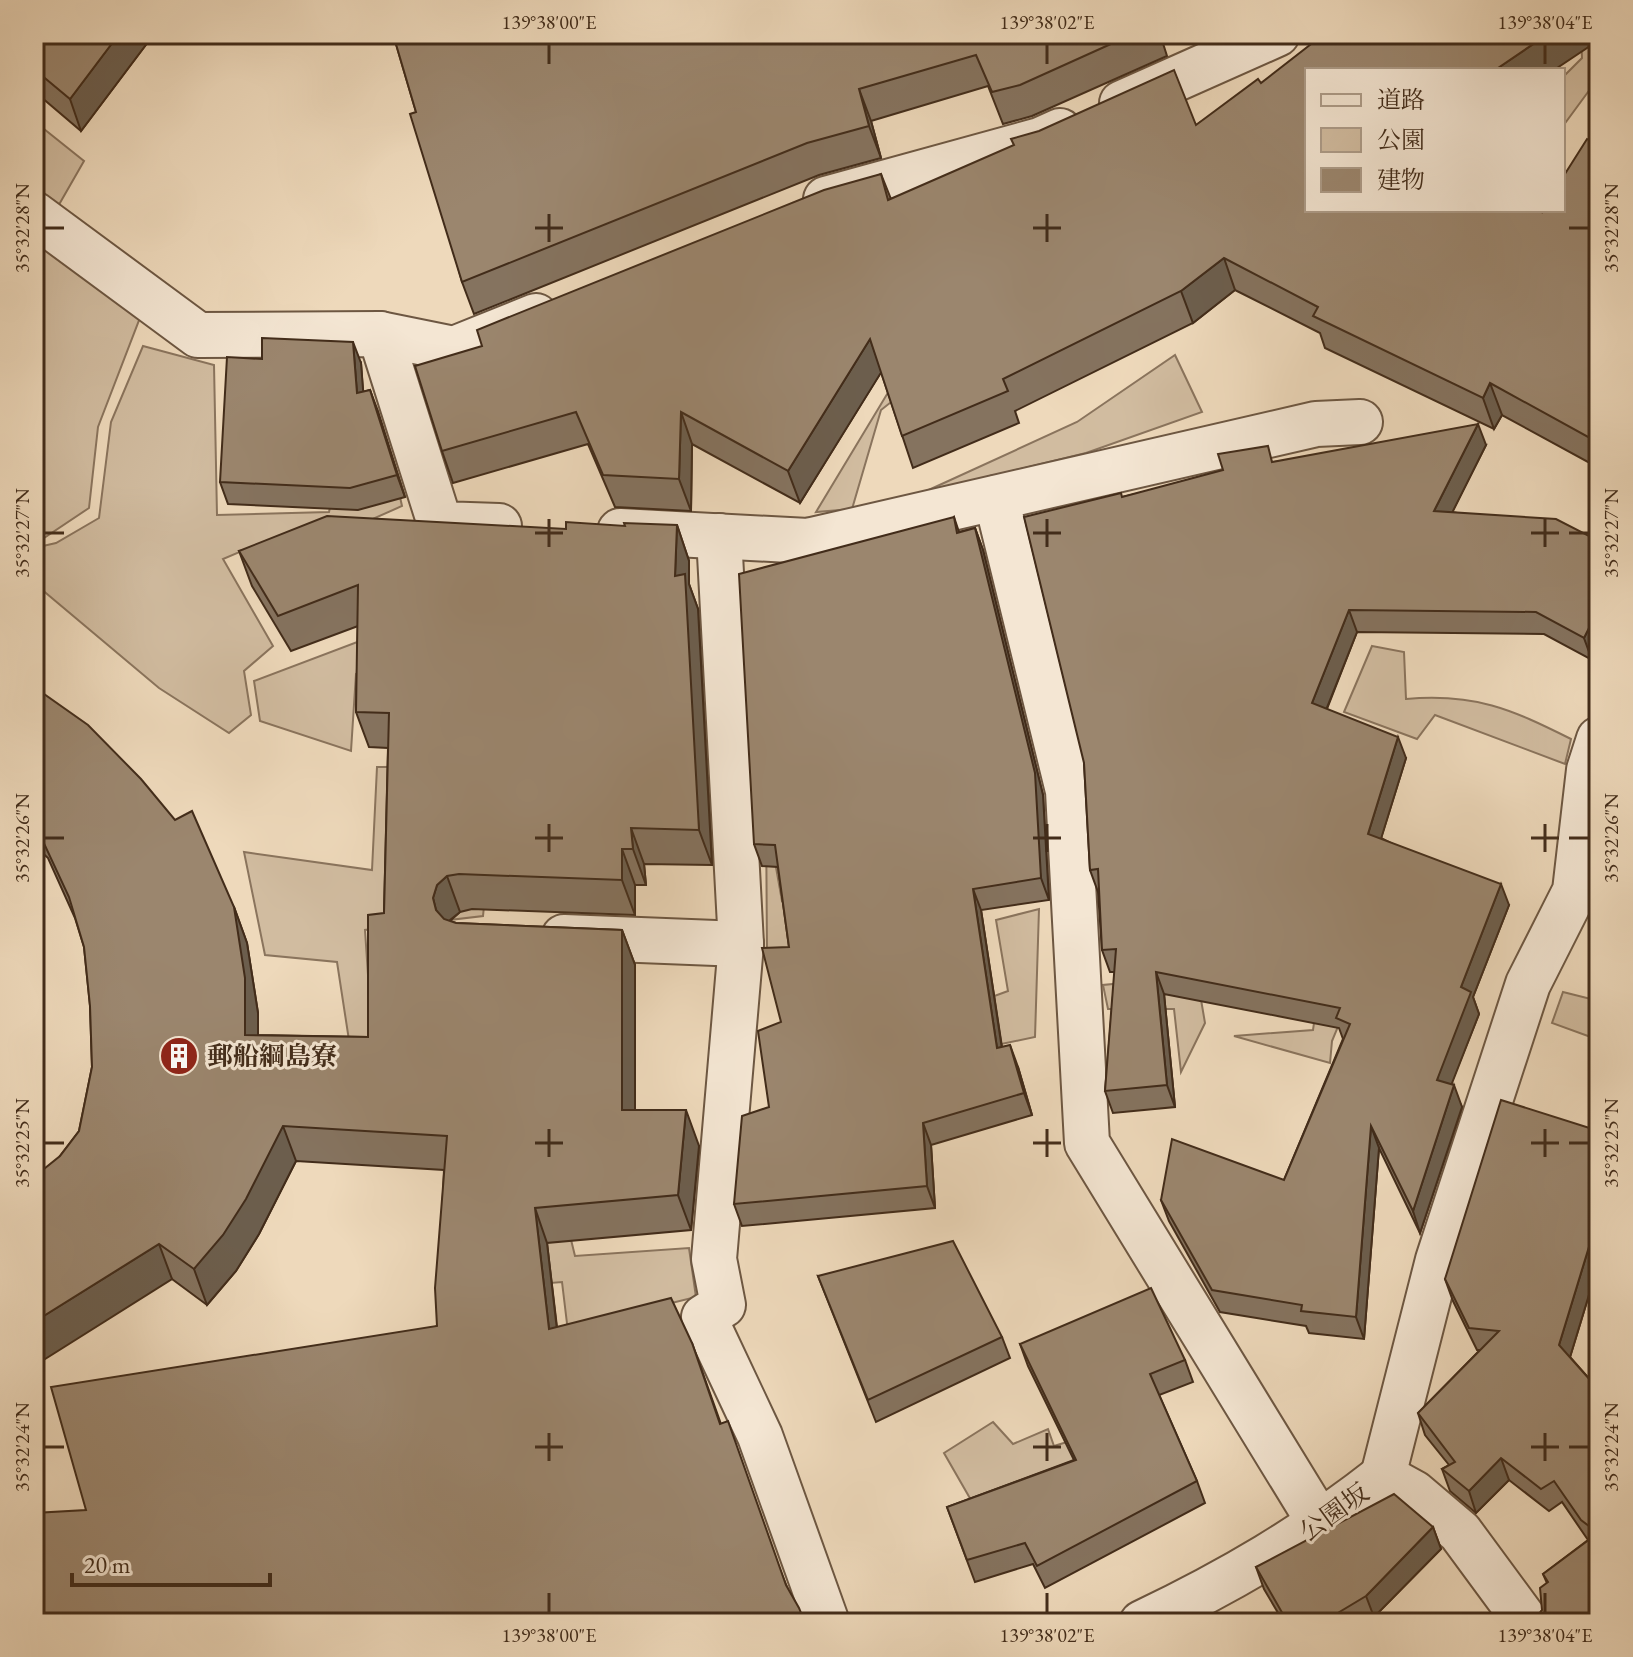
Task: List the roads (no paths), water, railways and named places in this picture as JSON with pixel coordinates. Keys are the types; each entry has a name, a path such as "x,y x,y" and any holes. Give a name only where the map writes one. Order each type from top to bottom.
{"street":[{"path":"786,215 828,198 1040,140 1277,34"},
{"path":"34,214 198,335 380,334 454,349 571,302"},
{"path":"380,334 440,524 533,528"},
{"path":"579,530 808,541 1316,424 1360,422"},
{"path":"996,498 1068,791 1087,1143 1321,1525"},
{"path":"719,536 741,944 714,1259 723,1305 704,1317 760,1436 827,1623"},
{"path":"1383,1476 1438,1260 1528,984 1575,891 1589,770 1599,739"},
{"path":"518,936 741,944"},
{"name":"公園坂","path":"1142,1623 1212,1590 1321,1525 1383,1476 1414,1493 1460,1532 1527,1623"}],"place":[{"name":"郵船綱島寮","path":"179,1056"}]}
